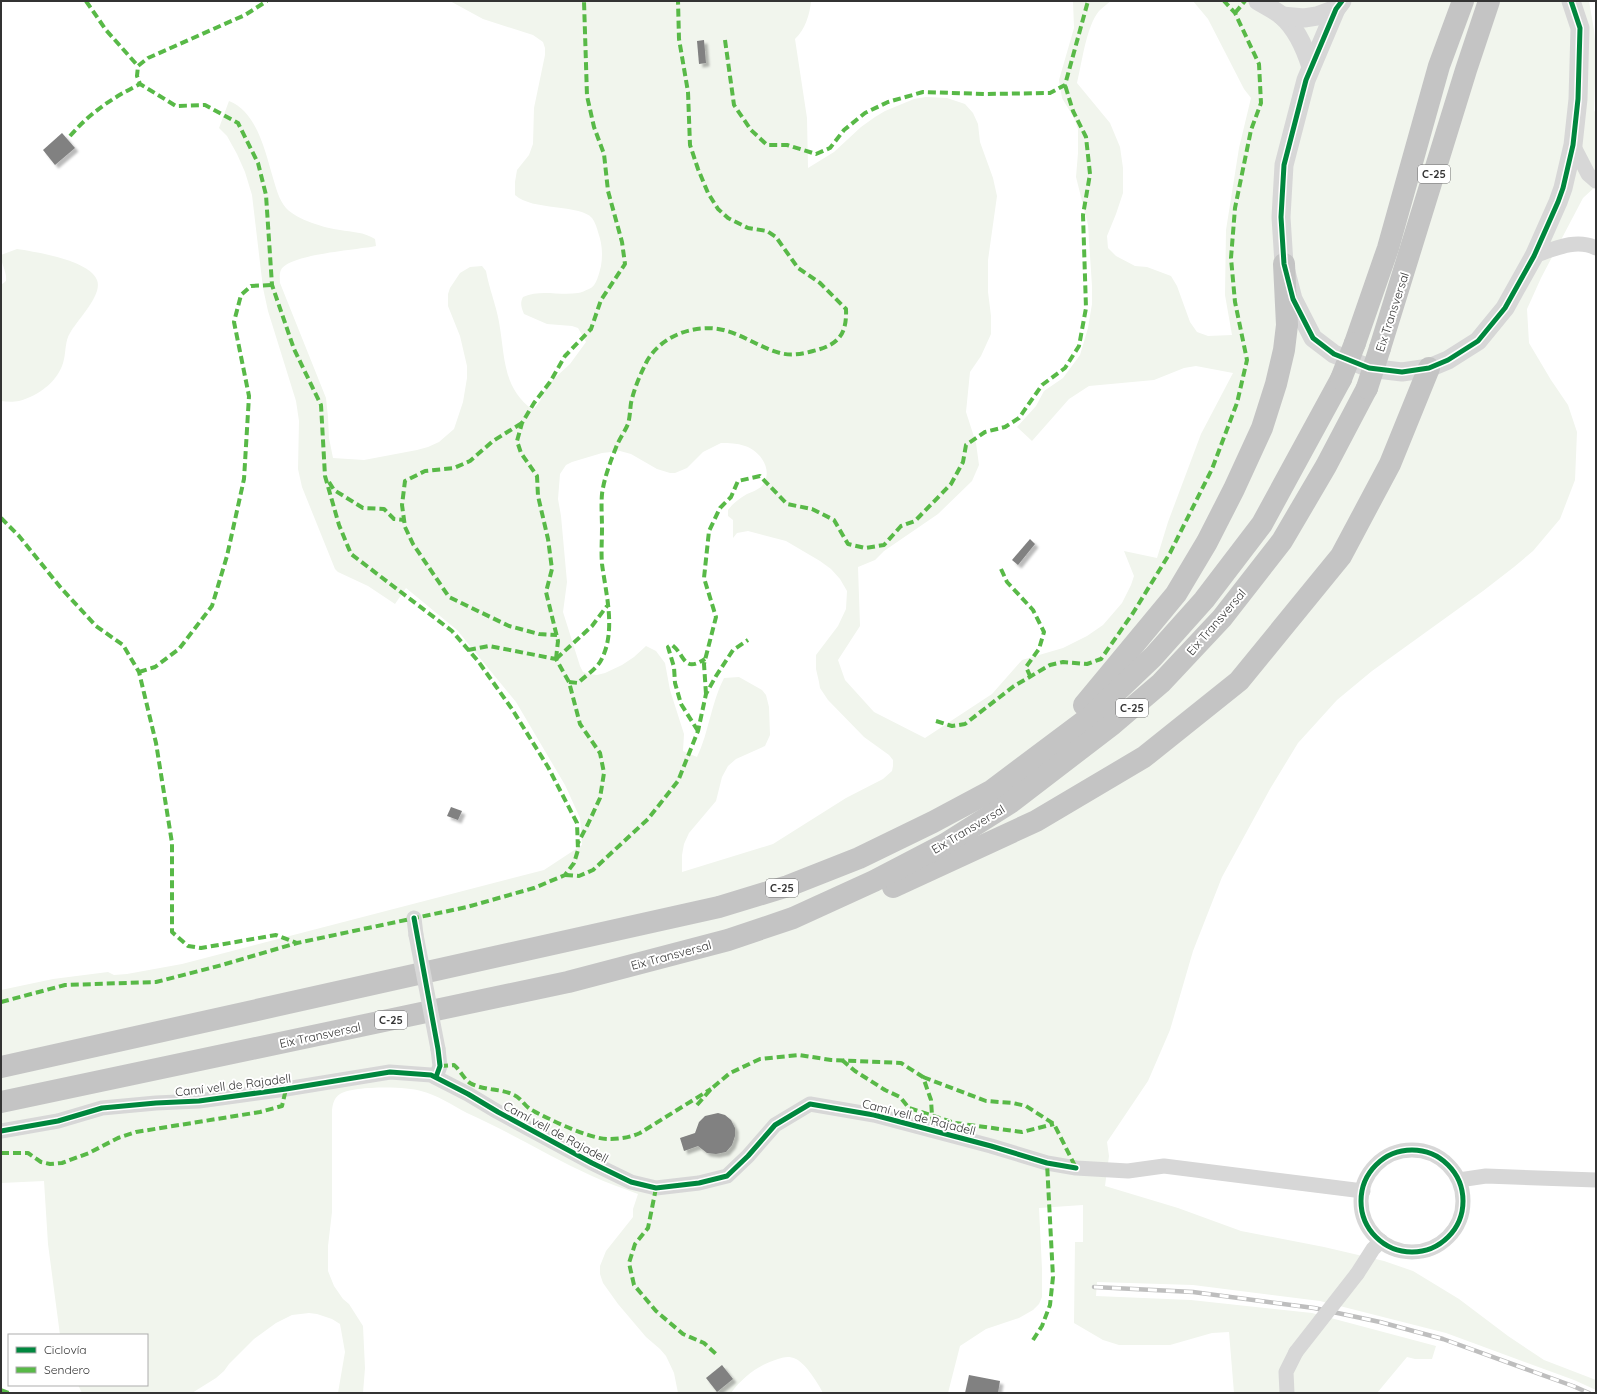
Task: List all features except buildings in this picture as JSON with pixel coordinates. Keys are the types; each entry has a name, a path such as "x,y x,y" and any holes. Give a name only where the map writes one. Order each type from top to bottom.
{"highway":[{"name":"Eix Transversal","path":"1,1067 719,907 788,886 859,858 933,822 991,791 1091,716 1153,657 1204,600 1262,524 1341,379 1355,343 1388,248 1439,66 1463,1"},
{"name":"Eix Transversal","path":"1,1102 568,982 728,940 793,918 874,881 945,844 1010,803 1113,724 1161,683 1222,618 1282,541 1326,466 1367,388 1466,70 1490,1"},
{"path":"991,791 1067,724 1099,688 1176,594 1207,542 1234,489 1262,428 1276,384 1284,350 1287,325 1284,264"},
{"path":"793,918 860,902 1036,822 1144,757 1239,681 1341,556 1390,464 1429,368"}],"street":[{"path":"1258,1 1282,16 1296,31 1306,50 1311,67"},
{"path":"1339,5 1306,80 1284,165 1281,217 1284,264 1293,299 1313,338 1334,354 1369,368 1402,372 1429,368 1448,360 1478,341 1505,308 1534,256 1563,188 1573,145 1578,99 1580,28 1571,1"},
{"path":"1282,16 1304,18 1317,16 1339,5"},
{"path":"1573,145 1588,174 1596,181"},
{"path":"1534,256 1564,245 1588,244 1596,248"},
{"path":"414,918 438,1050 440,1066 436,1077"},
{"name":"Camí vell de Rajadell","path":"1,1131 58,1121 102,1108 199,1101 390,1072 431,1075 436,1077 592,1163 631,1182 656,1188 699,1183 727,1176 748,1156 775,1125 810,1104 874,1115 1047,1163 1076,1168 1128,1171 1164,1166 1363,1191"},
{"path":"1418,1150 1430,1153 1442,1160 1452,1169 1459,1180 1463,1198 1461,1215 1457,1226 1448,1238 1436,1246 1422,1251 1408,1252 1394,1248 1381,1241 1371,1231 1365,1218 1362,1205 1363,1191 1368,1176 1377,1164 1390,1156 1404,1151 1418,1150"},
{"path":"1459,1180 1486,1176 1596,1180"},
{"path":"1287,1393 1286,1372 1296,1352 1357,1274 1373,1249 1381,1241"}],"shaded area":[{"path":"450,1 811,1 806,22 802,31 795,39 807,118 808,168 834,152 861,127 875,117 885,111 914,99 926,97 947,98 965,104 973,113 978,124 980,142 993,178 997,196 988,260 988,292 991,316 991,334 981,356 970,372 966,412 976,443 979,465 972,481 938,514 884,551 875,560 858,567 860,626 838,660 845,680 874,712 925,738 992,694 1022,660 1063,648 1087,636 1103,625 1122,603 1134,576 1124,551 1157,558 1168,522 1201,434 1233,373 1196,366 1184,368 1154,380 1089,386 1069,399 1032,441 1017,427 1036,406 1044,391 1063,378 1080,355 1088,328 1092,304 1088,225 1076,177 1078,129 1074,118 1062,98 1059,80 1074,28 1073,1 1111,1 1099,11 1091,26 1077,83 1110,123 1120,147 1123,168 1123,193 1107,236 1108,248 1116,256 1135,266 1147,267 1171,276 1177,286 1190,322 1197,332 1208,336 1232,335 1225,295 1226,230 1239,148 1251,98 1244,89 1208,19 1193,1 1589,1 1596,53 1594,110 1596,114 1596,186 1583,198 1541,278 1527,309 1529,343 1568,405 1577,432 1575,480 1560,519 1533,551 1514,567 1372,671 1337,700 1298,743 1270,789 1222,877 1193,951 1170,1030 1148,1081 1107,1142 1109,1156 1105,1186 1178,1208 1241,1231 1324,1247 1384,1261 1413,1271 1459,1299 1508,1336 1544,1360 1596,1380 1596,1390 1574,1380 1446,1333 1320,1301 1193,1285 1097,1282 1096,1296 1191,1300 1312,1313 1436,1346 1432,1359 1415,1359 1407,1357 1377,1393 1234,1393 1229,1332 1212,1333 1170,1345 1119,1345 1103,1340 1074,1323 1075,1242 1083,1242 1083,1205 1039,1208 1042,1297 1039,1304 1033,1310 1019,1318 986,1329 960,1346 948,1393 823,1393 808,1369 800,1361 787,1357 780,1358 758,1368 746,1377 731,1393 678,1393 674,1373 666,1356 646,1337 618,1304 603,1283 600,1274 600,1266 606,1251 633,1217 633,1209 638,1194 576,1169 433,1095 414,1089 367,1088 346,1091 340,1094 336,1097 333,1105 332,1212 328,1246 328,1271 334,1286 343,1299 349,1304 363,1326 365,1368 363,1393 338,1393 345,1352 340,1324 332,1319 309,1313 292,1315 276,1323 254,1339 216,1378 192,1393 82,1393 78,1386 148,1386 148,1334 60,1334 48,1244 44,1181 1,1183 1,990 53,979 108,972 114,975 127,974 182,964 544,870 582,845 580,818 565,785 516,702 457,630 406,588 395,604 368,586 338,572 335,569 302,487 298,469 299,421 296,401 268,311 263,288 252,195 245,172 237,154 227,136 219,128 229,101 239,106 253,123 267,156 278,194 286,208 297,216 312,223 362,234 375,239 376,246 310,256 287,265 281,270 280,273 280,283 326,398 329,438 333,458 364,460 428,447 439,442 454,429 463,402 467,378 467,366 460,336 448,306 448,294 450,288 460,273 470,267 482,266 486,271 498,316 504,359 510,381 515,392 533,410 540,401 547,385 570,364 586,342 578,328 572,326 547,324 524,314 521,305 523,297 537,293 571,294 589,289 594,285 597,279 601,266 602,253 599,236 594,221 586,214 567,209 544,206 523,200 515,195 517,170 529,155 533,144 534,108 545,55 543,42 533,35 483,19","holes":["721,443 733,443 745,446 756,452 764,463 767,475 761,487 739,499 728,510 728,516 733,520 733,538 737,533 748,531 786,541 820,561 831,569 840,579 847,591 846,609 838,626 816,655 816,669 820,688 828,700 864,737 889,755 893,760 893,766 892,771 883,779 846,798 773,844 682,872 682,855 684,844 689,833 716,801 722,777 728,766 736,759 765,746 770,735 769,707 766,695 762,690 739,677 724,678 716,697 697,757 683,751 684,734 670,690 665,663 656,651 646,646 622,665 605,673 597,675 583,672 563,612 567,582 558,499 560,474 566,465 572,462 602,453 620,451 631,454 657,469 675,473 687,468 703,452"]},
{"path":"17,249 61,258 84,267 92,273 97,280 98,286 93,300 68,336 62,367 58,374 48,386 27,399 6,402 1,401 1,285 6,281 6,277 1,255"}],"railway":[{"path":"1094,1287 1193,1292 1314,1308 1380,1322 1443,1339 1589,1393"}],"marked path":[{"path":"86,1 106,30 138,66"},
{"path":"1,1002 65,985 156,982 222,965 297,943 467,907 534,888 565,875 574,863 578,850 577,823 548,767 512,709 478,661 452,631 351,554 339,525 325,476 321,405 294,349 272,285 266,195 258,163 238,123 205,105 176,106 140,84 137,76 138,66 148,58 245,15 267,1"},
{"path":"556,659 558,641 546,592 552,569 548,539 538,496 537,476 521,453 517,441 522,423 534,403 550,382 565,356 591,329 601,300 625,264 622,242 608,191 604,154 594,127 587,96 584,1"},
{"path":"569,682 578,683 590,673 600,662 605,651 608,639 609,614 602,564 602,494 612,457 628,424 635,387 652,353 670,338 681,333 704,328 727,331 780,353 801,354 829,346 839,338 845,326 846,309 820,283 798,268 776,237 767,231 748,228 728,218 718,209 708,193 690,145 688,92 679,39 678,1"},
{"path":"725,40 734,105 751,130 767,145 787,145 816,154 830,148 844,130 865,113 888,102 923,92 985,94 1050,93 1065,85 1088,1"},
{"path":"936,721 952,726 965,724 1014,686 1050,665 1063,662 1087,664 1101,659 1133,613 1170,553 1212,469 1237,403 1247,360 1235,302 1231,258 1235,208 1251,130 1261,103 1259,64 1235,13 1224,1"},
{"path":"1235,13 1245,1"},
{"path":"70,136 102,106 140,84"},
{"path":"706,694 704,664 716,617 704,578 709,531 720,508 731,497 738,481 760,476 787,504 812,509 834,520 848,544 865,548 884,545 901,526 915,521 951,484 963,462 966,445 985,432 1005,427 1019,418 1042,385 1065,368 1079,346 1086,308 1083,215 1090,174 1086,137 1073,111 1065,85"},
{"path":"139,672 155,667 179,649 212,606 227,556 244,479 249,396 234,322 241,295 251,286 272,285"},
{"path":"522,423 493,441 470,461 454,468 425,471 405,481 402,505 405,527 413,544 449,597 509,626 539,634 557,635"},
{"path":"329,482 334,490 363,508 384,509 394,519 404,520"},
{"path":"1,518 19,536 61,588 96,626 123,645 139,672 156,743 172,843 172,932 188,946 201,948 276,935 297,943"},
{"path":"1001,569 1007,582 1033,610 1044,632 1039,649 1026,667 1031,678"},
{"path":"556,659 592,626 607,606"},
{"path":"565,875 579,876 593,870 648,819 678,781 698,731 706,694 733,650 748,640"},
{"path":"698,731 681,704 675,683 674,667 668,647 672,645 677,649 689,664 698,663 705,659"},
{"path":"468,650 489,646 556,659 569,682 580,724 600,753 604,773 600,798 578,843"},
{"path":"697,1105 711,1089 730,1073 760,1059 799,1055 831,1060 901,1063 923,1077 931,1100 933,1131"},
{"path":"842,1060 855,1071 885,1090 900,1097 909,1108 955,1123 1022,1132 1054,1124"},
{"path":"440,1066 454,1065 466,1079 475,1086 504,1091 519,1098 530,1109 547,1118 581,1133 610,1139 629,1137 640,1133 711,1089"},
{"path":"923,1077 986,1101 1013,1103 1026,1106 1054,1124 1076,1168"},
{"path":"1,1153 28,1153 41,1162 50,1164 62,1163 89,1153 118,1138 136,1132 260,1112 282,1106 286,1089"},
{"path":"1033,1340 1042,1326 1050,1305 1053,1277 1047,1163"},
{"path":"656,1188 648,1228 635,1244 629,1263 634,1285 656,1311 683,1334 704,1343 716,1354"},
{"path":"1,1390 9,1393"}],"cycle path":[{"path":"1342,1 1336,9 1306,80 1284,165 1281,217 1284,264 1293,299 1313,338 1334,354 1369,368 1402,372 1429,368 1448,360 1478,341 1505,308 1534,256 1563,188 1573,145 1578,99 1580,28 1571,1"},
{"path":"414,918 438,1049 440,1066 436,1077"},
{"path":"1,1131 58,1121 102,1108 199,1101 390,1072 431,1075 592,1163 631,1182 656,1188 699,1183 727,1176 748,1156 775,1125 810,1104 874,1115 991,1146 1047,1163 1076,1168"},
{"path":"1412,1150 1431,1154 1448,1165 1459,1182 1463,1201 1459,1220 1448,1237 1431,1248 1412,1252 1393,1248 1376,1237 1365,1220 1361,1201 1365,1182 1376,1165 1393,1154 1412,1150"}]}
